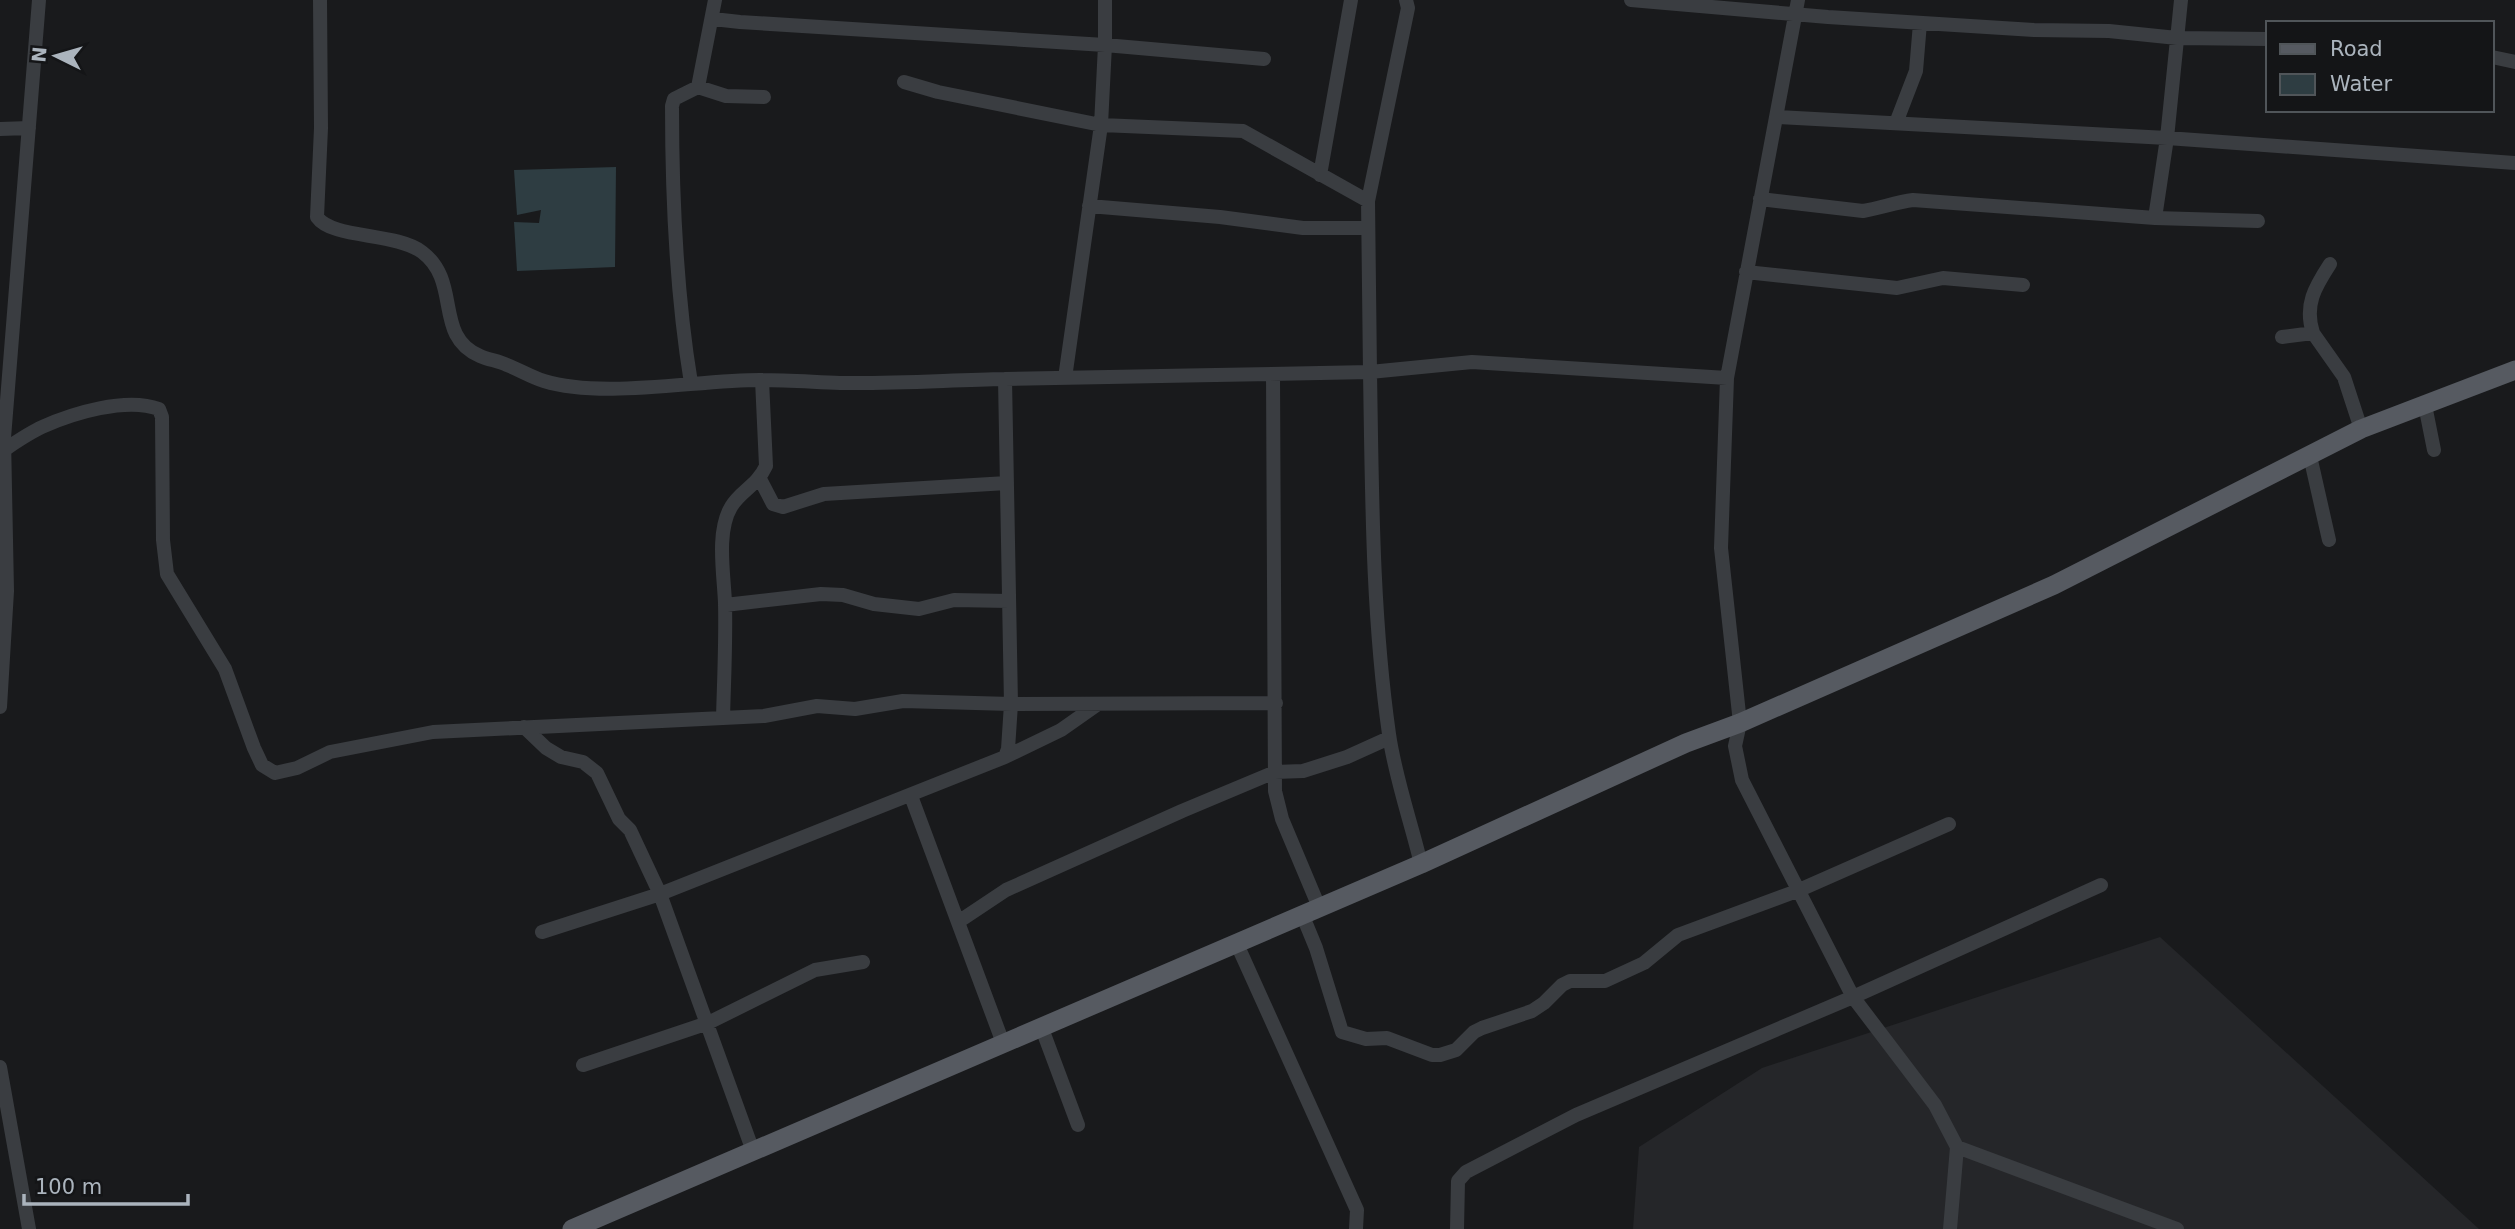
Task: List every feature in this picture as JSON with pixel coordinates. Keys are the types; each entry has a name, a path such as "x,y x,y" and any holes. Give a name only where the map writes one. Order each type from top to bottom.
{"main road":[{"path":"572,1229 1421,864 1686,743 1740,723 2054,585 2361,429 2515,370"}],"street":[{"path":"0,707 5,389 39,0"},
{"path":"320,0 321,128 317,217 322,225 405,243 424,253 438,272 448,297 453,333 461,346 544,381 582,387 762,380 842,383 1370,372 1472,362 1727,378"},
{"path":"698,87 715,0"},
{"path":"1065,378 1101,125 1105,0"},
{"path":"1320,175 1351,0"},
{"path":"1406,0 1408,8 1368,201 1370,372 1373,535 1379,648 1389,738 1421,864"},
{"path":"1631,0 1797,7 1920,23 2034,30 2109,31 2177,38 2266,39"},
{"path":"2155,218 2167,138 2181,0"},
{"path":"1797,7 1727,378 1721,548 1740,723 1735,746 1742,780 1853,998 1936,1105 1956,1147 1950,1229"},
{"path":"713,19 1264,59"},
{"path":"1896,123 1916,71 1920,23"},
{"path":"2494,57 2515,62"},
{"path":"904,82 937,92 1101,125 1243,131 1368,201"},
{"path":"691,383 682,328 672,171 672,106 674,99 698,87 726,96 764,96"},
{"path":"1776,117 2167,138 2515,163"},
{"path":"0,129 29,128"},
{"path":"1760,199 1863,211 1892,202 1913,200 2155,218 2258,221"},
{"path":"1089,206 1220,217 1303,228 1368,228"},
{"path":"2330,264 2313,293 2309,308 2313,333 2344,377 2361,429"},
{"path":"1746,272 1897,288 1943,278 2023,285"},
{"path":"2282,337 2313,333"},
{"path":"1273,374 1275,791 1342,1032 1366,1039 1387,1038 1432,1055 1440,1055 1456,1049 1482,1027 1532,1011 1570,981 1605,981 1644,963 1678,935 1797,891 1950,824"},
{"path":"1005,379 1011,704 1005,757"},
{"path":"723,718 725,605 722,556 725,521 732,505 760,479 766,466 762,380"},
{"path":"4,450 40,427 86,411 148,405 159,409 162,417 163,540 167,574 225,669 262,765 275,772 297,768 330,752 433,732 764,716 817,706 855,709 903,701 1011,704 1276,704"},
{"path":"2425,405 2434,450"},
{"path":"2310,456 2329,540"},
{"path":"760,479 772,505 783,507 824,494 1007,483"},
{"path":"725,605 821,594 843,595 874,604 919,608 954,600 1009,601"},
{"path":"542,932 660,894 911,796 1005,757 1060,730 1098,704"},
{"path":"524,727 546,748 561,757 583,762 597,772 620,819 630,830 660,894 753,1151"},
{"path":"958,922 1006,890 1182,811 1275,772 1303,771 1347,757 1389,738"},
{"path":"911,796 1003,1043"},
{"path":"1457,1229 1458,1181 1466,1172 1588,1109 1853,998 2101,885"},
{"path":"1236,942 1357,1210 1356,1229"},
{"path":"583,1065 708,1023 814,970 863,962"},
{"path":"1041,1026 1078,1125"},
{"path":"0,1067 29,1229"},
{"path":"1956,1147 2178,1229"}],"shaded area":[{"path":"2160,937 2479,1229 1633,1229 1639,1147 1762,1068"}],"water":[{"path":"616,167 615,267 517,271 514,222 539,223 541,210 517,215 514,170"}]}
